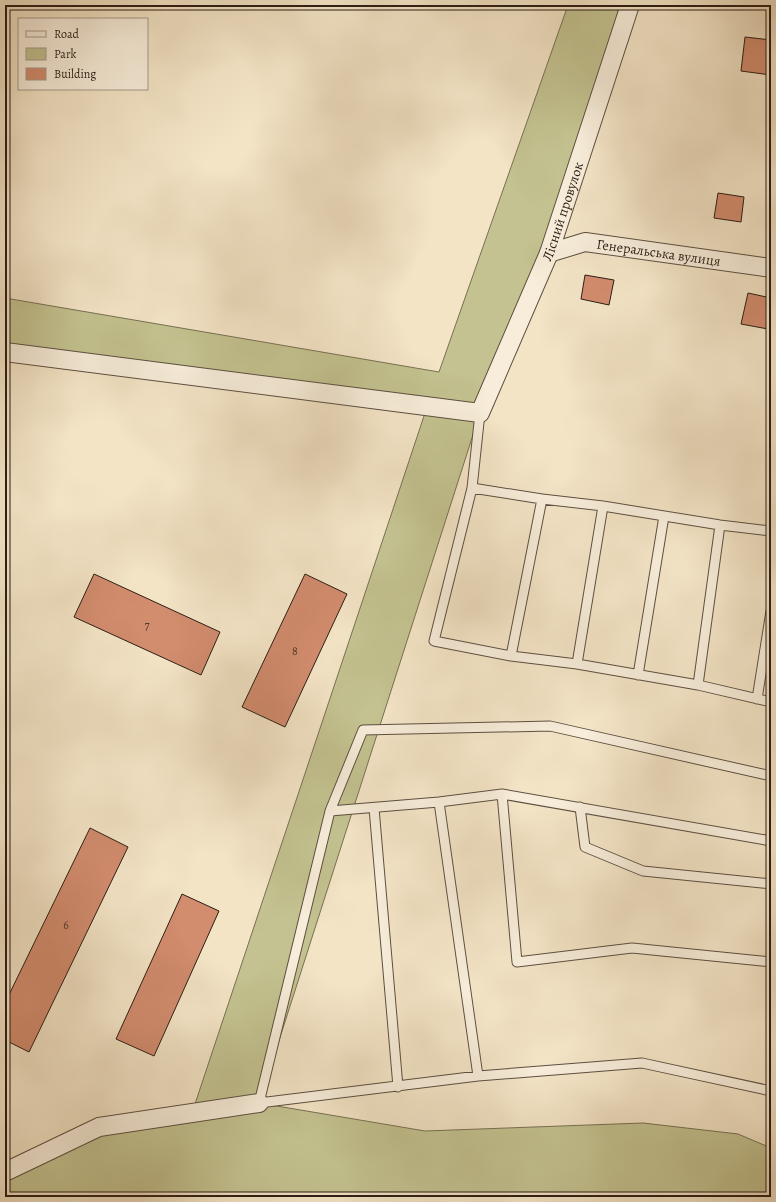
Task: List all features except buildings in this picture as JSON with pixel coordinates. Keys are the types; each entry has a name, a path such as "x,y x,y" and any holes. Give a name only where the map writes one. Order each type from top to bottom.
{"street":[{"name":"Лісний провулок","path":"480,413 549,253 630,5"},
{"name":"Генеральська вулиця","path":"549,253 585,242 771,268"},
{"path":"5,352 480,413"},
{"path":"5,1172 99,1127 259,1103"}],"lane":[{"path":"480,413 472,488 434,641 511,656 577,664 638,676 698,685 771,702"},
{"path":"472,488 542,499 603,506 720,525 771,531"},
{"path":"511,656 542,499"},
{"path":"577,664 603,506"},
{"path":"638,676 664,516"},
{"path":"698,685 720,525"},
{"path":"757,699 771,611"},
{"path":"771,776 550,726 363,730 330,811 259,1103 478,1076 642,1063 771,1091"},
{"path":"330,811 439,802 502,794 771,841"},
{"path":"502,794 517,962 632,948 771,962"},
{"path":"439,802 478,1076"},
{"path":"580,807 585,847 635,868 643,871 771,884"},
{"path":"374,808 398,1087"}],"green space":[{"path":"568,5 630,5 549,253 480,413 259,1103 425,1131 643,1123 738,1134 771,1148 771,1197 5,1197 5,1172 99,1127 192,1113 427,407 5,352 5,298 439,372"}]}
